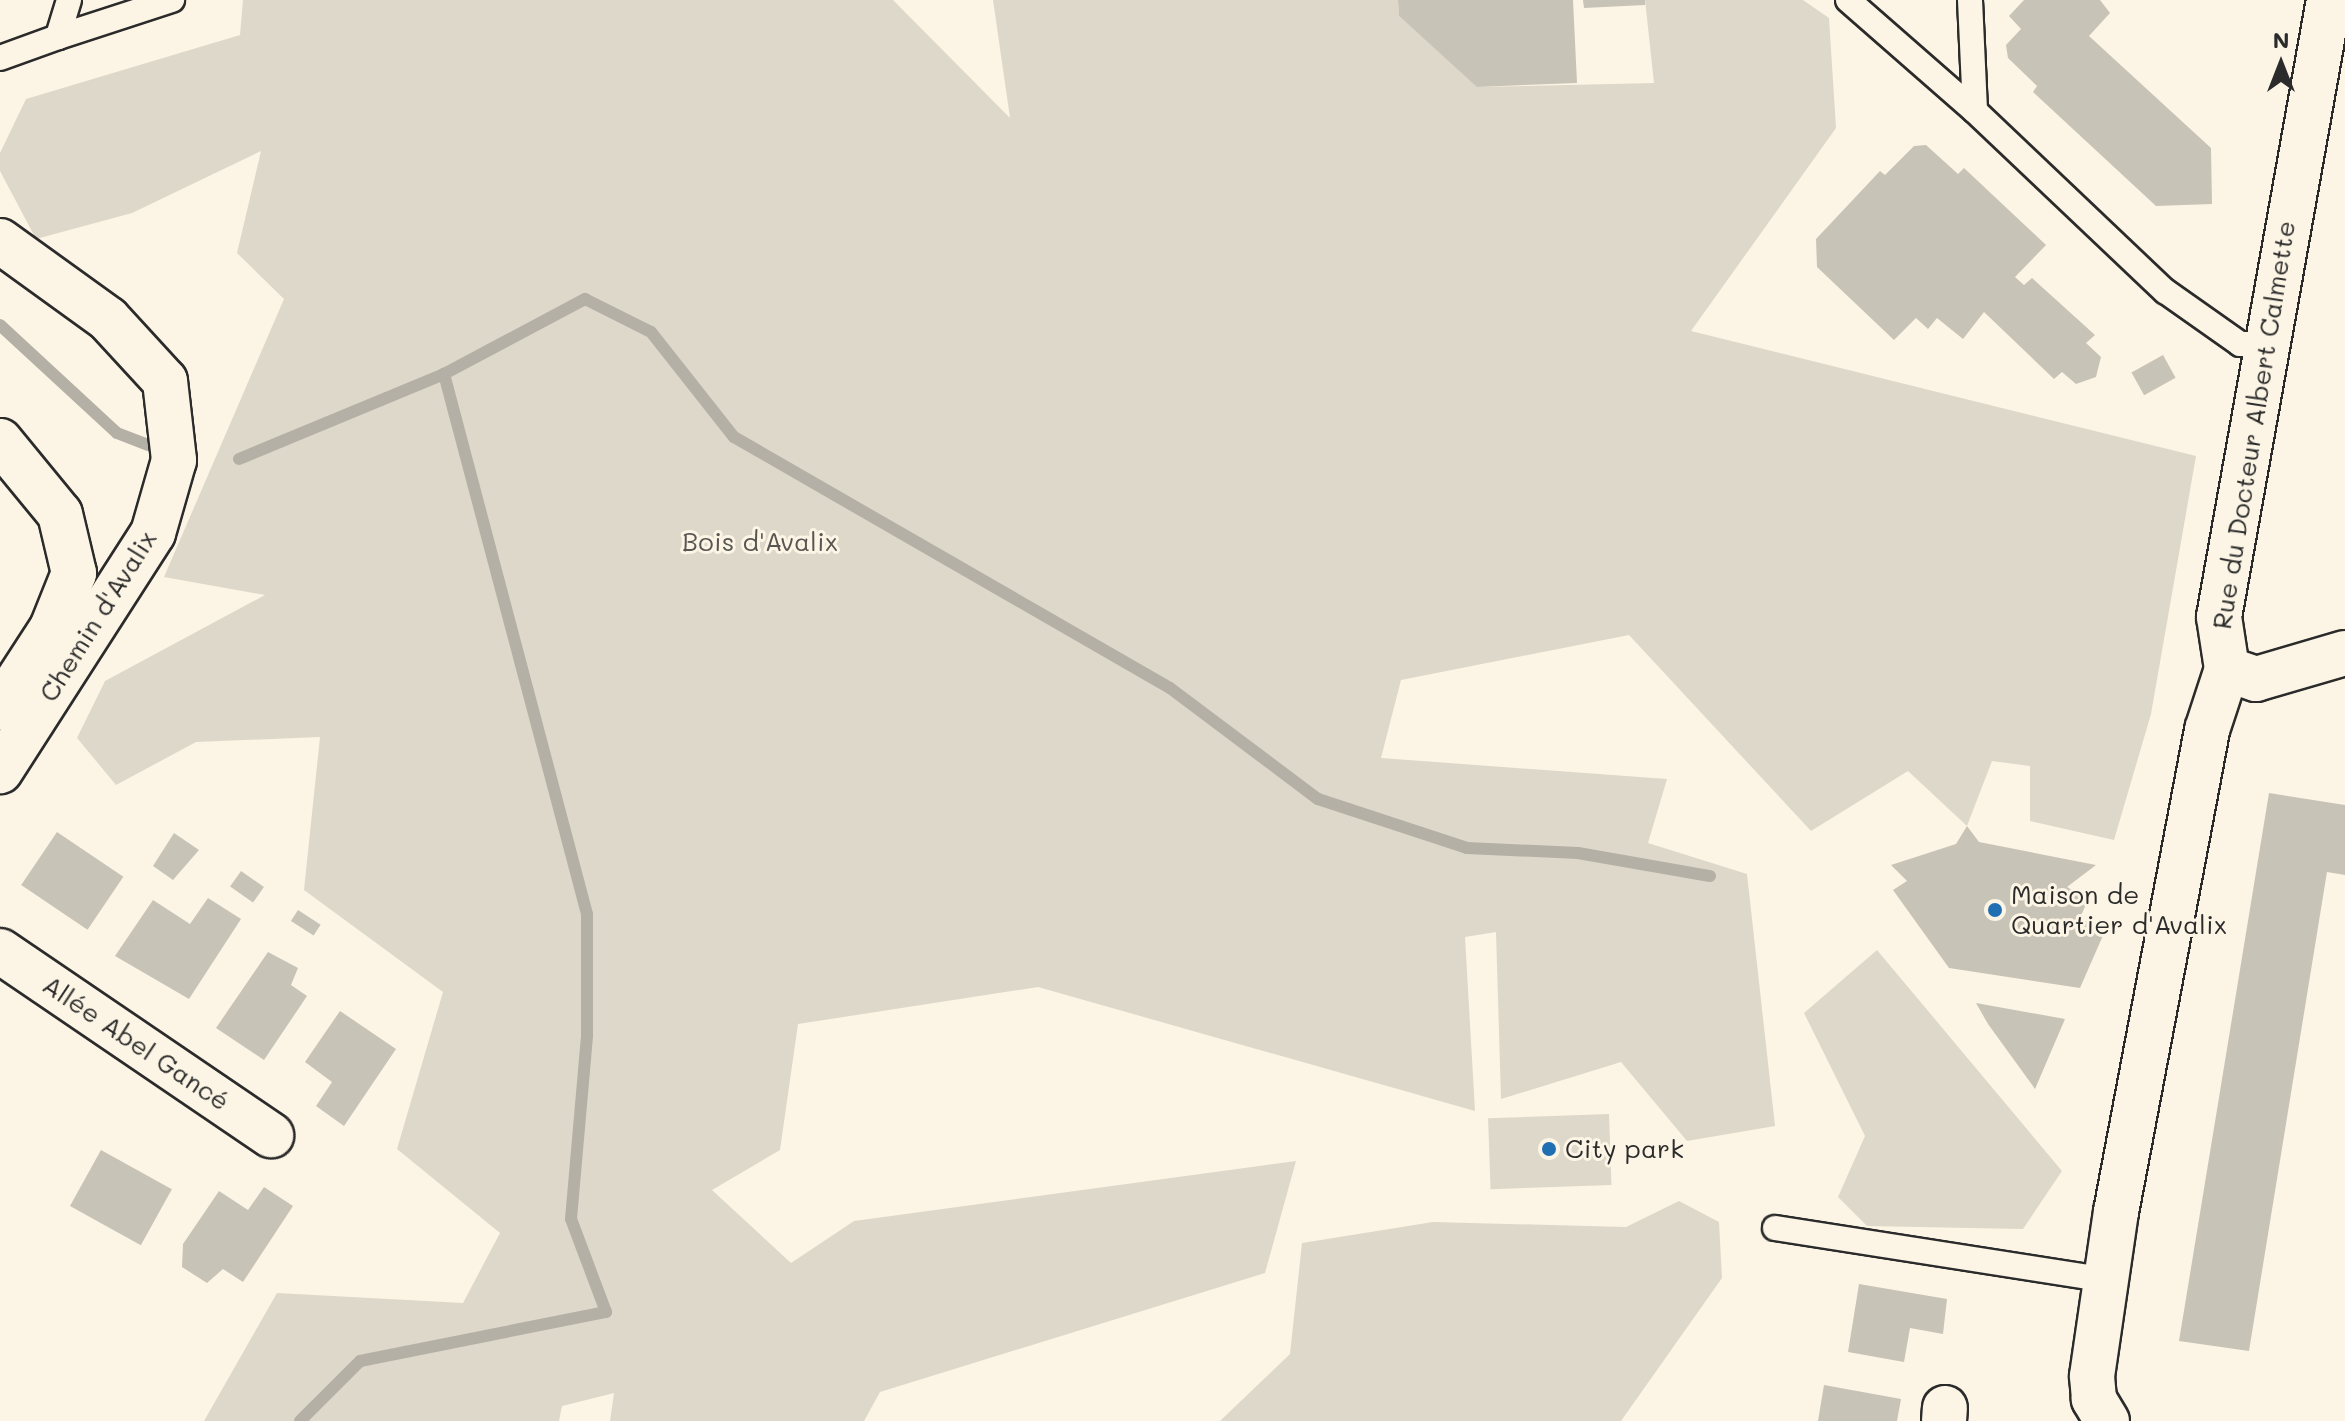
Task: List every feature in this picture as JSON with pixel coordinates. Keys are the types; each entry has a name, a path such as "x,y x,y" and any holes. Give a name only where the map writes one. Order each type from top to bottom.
{"street":[{"name":"Rue du Docteur Albert Calmette","path":"2101,1418 2092,1376 2106,1280 2207,730 2227,669 2219,617 2263,344 2329,0"},
{"name":"Chemin d'Avalix","path":"0,241 108,319 165,381 174,460 153,533 9,709"},
{"name":"Chemin d'Avalix","path":"0,441 60,514 74,573 52,628 9,709 0,771"},
{"path":"2227,669 2268,677 2345,653"},
{"name":"Allée Abel Gancé","path":"0,951 271,1135"}],"lane":[{"path":"58,37 69,0"},
{"path":"0,58 172,0"},
{"path":"1848,0 1975,111 2165,291 2240,344 2263,344"},
{"path":"1970,0 1975,111"},
{"path":"1775,1228 2106,1280"}],"green space":[{"name":"Bois d'Avalix","path":"243,0 893,0 1010,118 993,0 1398,0 1399,16 1478,87 1654,83 1645,0 1803,0 1829,18 1836,128 1691,331 2196,456 2151,714 2114,840 2030,821 2030,766 1992,761 1967,826 1908,771 1811,831 1629,635 1401,680 1381,758 1667,779 1648,843 1747,874 1775,1126 1687,1141 1621,1062 1501,1099 1496,932 1465,937 1475,1111 1038,987 798,1024 780,1150 712,1190 791,1263 854,1221 1296,1161 1265,1273 880,1392 864,1421 610,1421 614,1393 562,1406 559,1421 204,1421 277,1293 463,1303 500,1233 397,1149 443,992 304,890 320,737 196,742 116,785 77,738 105,681 265,595 164,577 284,299 237,253 261,151 132,213 36,239 0,171 0,153 26,99 240,35"},
{"path":"1877,950 2062,1171 2023,1229 1867,1226 1838,1197 1865,1136 1804,1013"},
{"name":"City park","path":"1609,1114 1611,1185 1491,1189 1488,1118"},
{"path":"1679,1201 1719,1222 1722,1278 1621,1421 1220,1421 1290,1354 1302,1243 1433,1222 1626,1227"}],"building":[{"path":"1398,0 1573,0 1577,83 1477,87 1399,16"},
{"path":"1583,0 1645,0 1645,5 1584,8"},
{"path":"2024,0 2100,0 2110,13 2089,36 2211,148 2212,204 2156,206 2033,92 2037,86 2008,58 2006,45 2021,29 2009,16"},
{"path":"1926,145 1958,174 1964,168 2046,245 2015,277 2024,285 2032,278 2095,335 2086,343 2101,357 2096,377 2076,384 2062,372 2054,379 1984,312 1963,339 1937,318 1928,329 1916,318 1894,340 1817,267 1816,239 1880,171 1885,175 1914,146"},
{"path":"2163,355 2176,378 2144,395 2132,372"},
{"path":"2269,793 2345,805 2345,875 2327,872 2249,1351 2179,1341"},
{"name":"Maison de Quartier d'Avalix","path":"1967,826 1979,842 2096,865 2067,887 2088,900 2079,920 2108,924 2080,988 1949,968 1893,890 1907,881 1891,865 1956,844"},
{"path":"57,832 123,877 88,930 21,885"},
{"path":"174,833 199,850 173,880 153,866"},
{"path":"241,871 264,887 253,903 230,887"},
{"path":"208,898 241,919 189,999 115,956 153,900 190,924"},
{"path":"298,910 321,925 314,936 291,921"},
{"path":"268,952 298,968 291,985 307,996 264,1060 216,1028"},
{"path":"1976,1003 2065,1019 2035,1089 1988,1024"},
{"path":"340,1011 396,1049 344,1126 316,1106 332,1082 305,1062"},
{"path":"101,1150 172,1189 141,1245 70,1206"},
{"path":"264,1187 293,1206 243,1282 223,1269 207,1283 182,1267 183,1244 219,1191 248,1210"},
{"path":"1859,1284 1947,1299 1943,1334 1910,1328 1904,1362 1848,1352"},
{"path":"1824,1385 1901,1399 1897,1421 1818,1421"}],"waterway":[{"path":"300,1421 360,1361 606,1312 571,1219 587,1036 587,914 444,374 585,299 651,332 734,437 1170,688 1318,799 1467,848 1578,853 1710,876"},
{"path":"0,325 117,433 148,445"},
{"path":"239,459 444,374"}],"place":[{"name":"Maison de Quartier d'Avalix","path":"1995,910"},
{"name":"City park","path":"1549,1149"}]}
